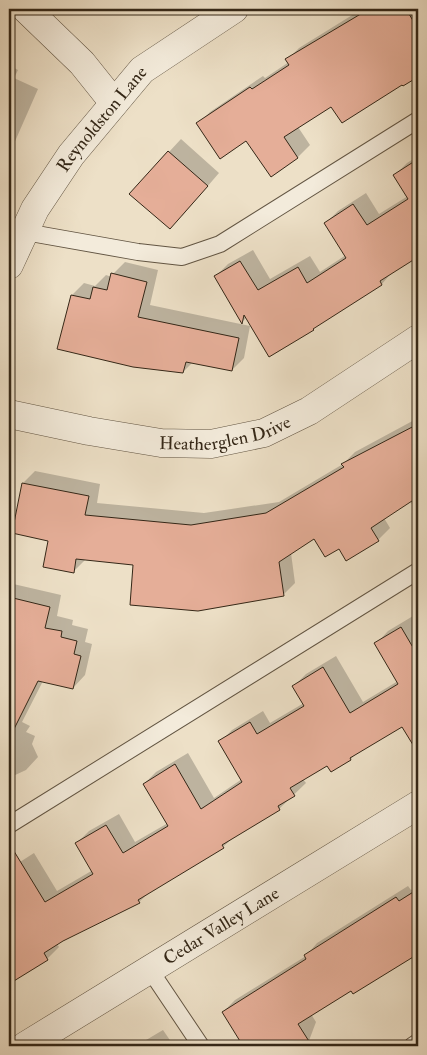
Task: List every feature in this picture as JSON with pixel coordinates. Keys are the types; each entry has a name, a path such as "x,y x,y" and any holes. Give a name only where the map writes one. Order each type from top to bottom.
{"street":[{"path":"26,9 76,57 114,103"},
{"name":"Reynoldston Lane","path":"9,265 17,229 35,209 71,155 142,70 234,9"},
{"name":"Heatherglen Drive","path":"9,414 89,432 162,444 211,444 264,432 309,411 418,339"},
{"name":"Cedar Valley Lane","path":"25,1046 418,805"}],"lane":[{"path":"17,229 138,252 182,256 220,244 418,120"},
{"path":"9,825 418,571"},
{"path":"150,970 201,1046"},
{"path":"412,1046 418,1042"}],"building":[{"path":"369,9 406,9 418,29 418,77 342,123 331,107 284,137 298,158 271,177 246,141 220,159 196,123 250,87 252,89 289,65 285,59"},
{"path":"168,151 208,186 170,229 129,194"},
{"path":"418,159 418,257 380,281 382,285 269,357 244,315 242,324 214,276 240,261 258,290 298,267 307,283 346,258 324,223 353,204 367,225 408,199 393,175"},
{"path":"111,273 147,282 138,317 239,338 232,371 186,362 183,373 133,367 57,349 71,295 90,299 93,287 107,290"},
{"path":"418,424 418,497 371,528 379,541 346,561 339,549 325,557 314,539 279,562 284,596 198,611 130,605 133,565 76,559 74,573 43,567 48,541 12,533 22,483 89,496 85,515 191,525 266,513 344,467 341,464"},
{"path":"9,597 50,607 45,628 62,631 61,637 77,641 74,654 81,656 73,689 38,681 9,739"},
{"path":"401,627 418,656 418,753 402,727 350,758 351,760 331,772 327,766 290,788 295,796 278,806 280,810 222,845 224,848 138,900 140,903 63,941 44,953 48,960 9,984 9,843 45,902 93,874 75,843 106,825 123,853 168,826 143,784 175,764 201,809 242,782 218,741 250,722 257,734 304,706 292,686 323,667 350,713 398,684 374,643"},
{"path":"418,889 418,954 353,994 351,991 298,1024 312,1046 243,1046 222,1012 306,959 304,955 396,897 399,901"}]}
